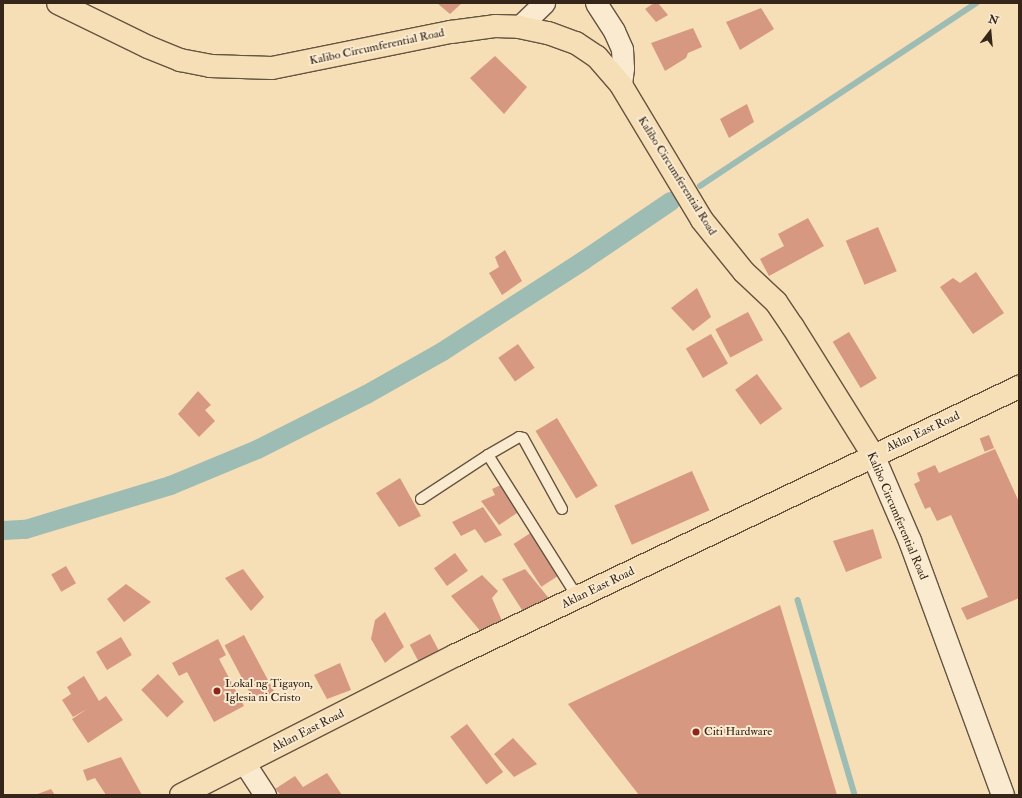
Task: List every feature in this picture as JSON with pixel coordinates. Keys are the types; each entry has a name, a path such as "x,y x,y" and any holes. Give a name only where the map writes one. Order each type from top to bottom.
{"main road":[{"name":"Kalibo Circumferential Road","path":"58,3 116,33 180,60 210,66 272,68 450,32 495,26 519,27 548,33 576,43 597,57 621,84 702,220 744,272 776,302 794,327 873,455 910,540 1004,795"},
{"name":"Aklan East Road","path":"181,795 245,764 456,654 578,598 873,455 1019,387"}],"street":[{"path":"519,27 544,3"},
{"path":"596,3 614,31 622,49 623,68 621,84"},
{"path":"245,764 265,795"}],"lane":[{"path":"421,499 516,438 523,438 562,509"},
{"path":"488,455 578,598"}],"building":[{"path":"437,3 462,3 450,14"},
{"path":"654,3 658,3 668,15 656,22 645,9"},
{"path":"761,8 774,29 740,50 726,22"},
{"path":"693,28 702,47 688,53 686,58 665,71 651,43"},
{"path":"495,56 527,87 504,114 470,78"},
{"path":"747,104 754,122 729,138 720,119"},
{"path":"808,218 824,246 769,276 760,259 784,246 778,234"},
{"path":"878,227 897,271 865,285 846,241"},
{"path":"505,250 522,281 502,295 489,273 499,267 495,257"},
{"path":"976,272 1004,313 973,334 940,287 953,278 960,283"},
{"path":"697,288 711,317 693,331 671,308"},
{"path":"748,312 763,340 730,358 715,329"},
{"path":"849,332 877,378 861,388 833,342"},
{"path":"711,334 728,363 703,378 686,348"},
{"path":"518,344 535,368 515,382 498,358"},
{"path":"757,374 782,409 760,425 735,390"},
{"path":"198,391 211,405 205,410 215,421 199,437 178,414"},
{"path":"557,418 598,486 576,499 536,431"},
{"path":"989,435 994,448 985,452 980,439"},
{"path":"995,449 1019,502 1019,598 967,620 961,608 988,597 951,515 937,521 930,507 925,509 914,484 920,481 917,473 935,465 939,473"},
{"path":"692,471 709,510 632,545 614,506"},
{"path":"400,478 421,516 399,527 376,493"},
{"path":"503,484 520,511 499,525 481,501 495,495 492,489"},
{"path":"483,507 502,535 485,543 475,529 461,536 452,522"},
{"path":"873,529 882,558 846,572 833,541"},
{"path":"532,532 560,575 541,587 514,544"},
{"path":"455,553 468,571 447,586 434,568"},
{"path":"66,566 76,583 61,592 51,574"},
{"path":"243,569 264,597 251,611 225,578"},
{"path":"525,569 552,602 524,613 502,579"},
{"path":"482,575 498,591 492,598 502,621 482,633 451,596"},
{"path":"126,584 151,602 124,622 107,599"},
{"path":"780,605 837,795 639,795 568,704"},
{"path":"385,612 404,647 385,663 371,639 375,620"},
{"path":"430,634 441,655 421,666 410,645"},
{"path":"244,635 274,692 255,702 225,645"},
{"path":"121,637 132,655 107,670 96,652"},
{"name":"Lokal ng Tigayon, Iglesia ni Cristo","path":"218,639 226,655 219,659 244,706 214,722 187,672 179,676 172,663"},
{"path":"340,663 351,690 327,699 314,675"},
{"path":"158,674 184,702 167,717 141,690"},
{"path":"84,676 99,701 106,696 123,720 88,743 72,719 87,709 73,717 62,700 71,694 67,687"},
{"path":"467,724 503,772 486,785 450,737"},
{"path":"513,738 537,764 514,777 494,754"},
{"path":"121,757 142,795 106,795 95,778 87,781 83,770"},
{"path":"327,773 342,795 281,795 275,789 295,776 303,787"},
{"path":"51,789 55,795 35,795"}],"waterway":[{"path":"700,186 976,3"},
{"path":"3,530 25,529 170,485 257,449 366,394 442,351 583,260 670,201"},
{"path":"798,600 855,795"}],"place":[{"name":"Lokal ng Tigayon, Iglesia ni Cristo","path":"217,691"},
{"name":"Citi Hardware","path":"696,732"}]}
